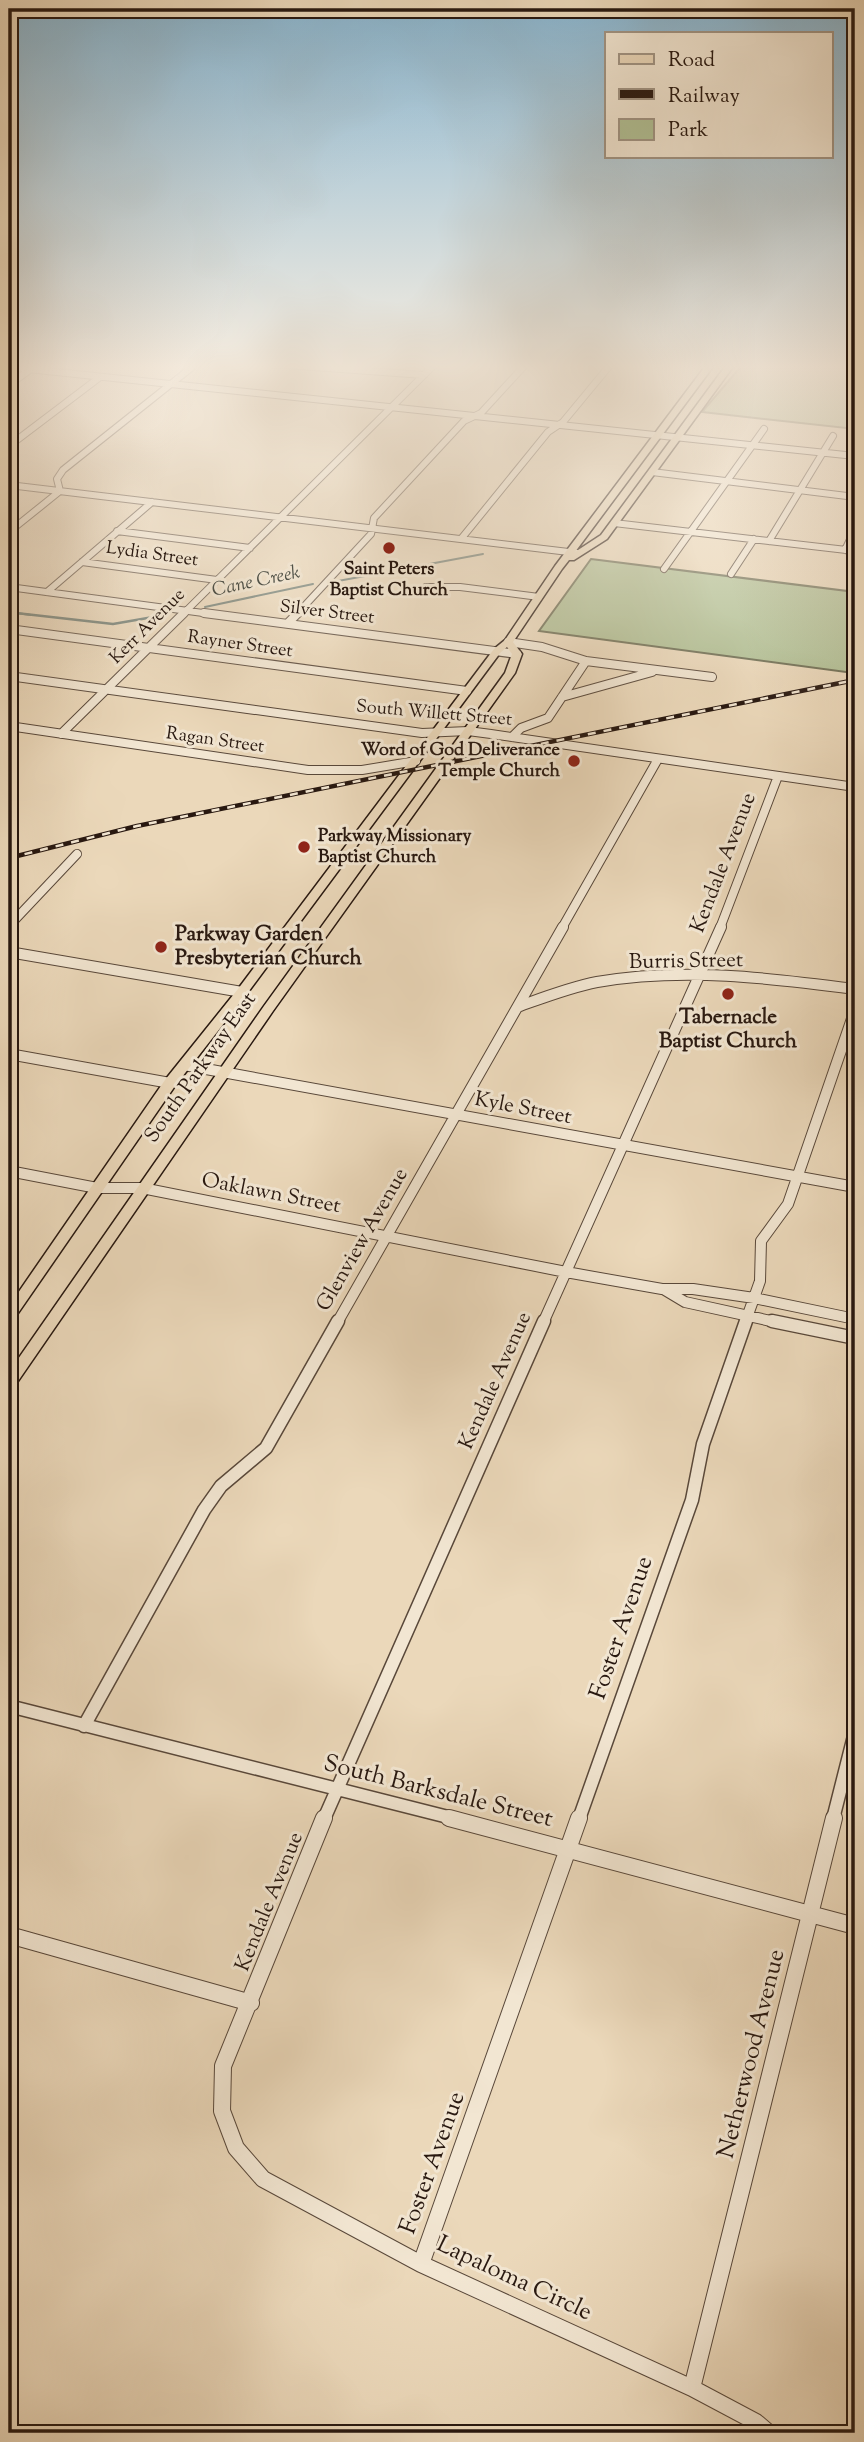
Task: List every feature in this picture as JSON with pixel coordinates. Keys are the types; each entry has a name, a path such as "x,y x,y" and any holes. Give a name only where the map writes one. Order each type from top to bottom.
{"main road":[{"name":"South Parkway East","path":"9,1316 170,1083 242,992 467,691 508,642 558,568 575,552 627,478"},
{"name":"South Parkway East","path":"575,552 602,539 647,478"},
{"path":"508,642 517,654"},
{"name":"South Parkway East","path":"9,1383 142,1188 510,673 517,654"}],"street":[{"path":"58,478 60,491"},
{"name":"Kerr Avenue","path":"61,734 321,478"},
{"path":"288,622 371,534 374,518 411,478"},
{"path":"461,539 510,478"},
{"path":"706,478 855,496"},
{"path":"664,569 732,478"},
{"path":"769,541 808,478"},
{"path":"9,485 575,552"},
{"path":"9,532 60,491"},
{"path":"47,592 152,502"},
{"path":"614,523 855,551"},
{"path":"845,550 855,529"},
{"path":"117,531 250,548"},
{"path":"731,574 754,539"},
{"name":"Lydia Street","path":"82,562 217,580"},
{"name":"Silver Street","path":"9,587 517,654"},
{"path":"426,587 460,587 539,597"},
{"name":"Rayner Street","path":"9,629 467,691"},
{"path":"508,642 542,647 586,660 712,677"},
{"path":"512,737 521,728 546,719 586,660"},
{"path":"562,697 658,671"},
{"name":"South Willett Street","path":"9,676 435,733 468,731 855,787"},
{"name":"Ragan Street","path":"9,726 308,771 362,770 416,761"},
{"name":"Glenview Avenue","path":"84,1726 204,1510 221,1486 266,1448 520,1006 658,759"},
{"name":"Kendale Avenue","path":"251,2003 336,1789 621,1147 700,976 743,873 778,776"},
{"path":"9,926 77,853"},
{"path":"9,953 242,992"},
{"name":"Burris Street","path":"520,1006 597,982 653,975 785,980 855,989"},
{"name":"Foster Avenue","path":"421,2264 691,1500 703,1444 760,1281 761,1241 788,1204 855,1010"},
{"path":"9,1054 170,1083"},
{"name":"Kyle Street","path":"184,1065 621,1147 855,1187"},
{"name":"Oaklawn Street","path":"9,1171 97,1188 142,1188 662,1289"},
{"path":"662,1289 693,1289 754,1298 855,1319"},
{"path":"662,1289 685,1302 855,1338"},
{"name":"South Barksdale Street","path":"9,1706 569,1848 855,1926"},
{"name":"Netherwood Avenue","path":"692,2388 855,1731"},
{"path":"9,1935 251,2003"},
{"name":"Lapaloma Circle","path":"251,2003 223,2066 222,2111 236,2148 263,2179 421,2264 692,2388 756,2421 769,2433"}],"green space":[{"path":"591,559 855,592 855,670 846,672 539,631"}],"waterway":[{"name":"Cane Creek","path":"338,581 483,554"},
{"name":"Cane Creek","path":"205,607 313,584"},
{"name":"Cane Creek","path":"9,612 18,613"},
{"name":"Cane Creek","path":"18,613 113,624 159,616"},
{"name":"Cane Creek","path":"18,613 31,615"}],"railway":[{"path":"9,858 137,826 855,680"}],"place":[{"name":"Saint Peters Baptist Church","path":"389,548"},
{"name":"Word of God Deliverance Temple Church","path":"574,761"},
{"name":"Parkway Missionary Baptist Church","path":"304,847"},
{"name":"Parkway Garden Presbyterian Church","path":"161,947"},
{"name":"Tabernacle Baptist Church","path":"728,994"}]}
